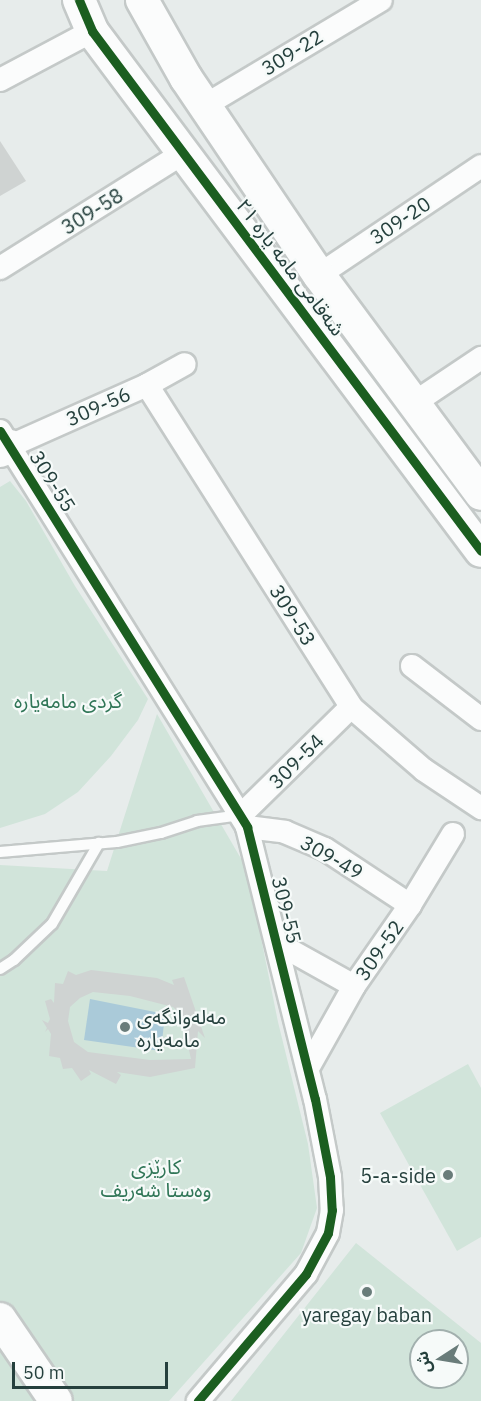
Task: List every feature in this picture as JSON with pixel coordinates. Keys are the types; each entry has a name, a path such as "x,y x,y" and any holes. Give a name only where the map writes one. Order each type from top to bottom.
{"street":[{"name":"شەقامی مامە یارە ٢١","path":"79,0 92,31 481,550"},
{"name":"شەقامی مامە یارە ٢١","path":"142,0 168,49 204,106 319,275 481,494"},
{"name":"309-22","path":"204,106 381,0"},
{"path":"0,80 92,31"},
{"name":"309-58","path":"0,268 183,153"},
{"name":"309-20","path":"319,275 481,166"},
{"path":"414,403 481,358"},
{"name":"309-56","path":"3,443 147,385 185,364"},
{"name":"309-53","path":"147,385 351,706 424,770 478,802"},
{"name":"309-55","path":"3,443 244,821 308,1068 330,1177 332,1210 328,1233 306,1274 198,1401"},
{"path":"412,666 481,719"},
{"name":"309-54","path":"244,821 351,706"},
{"name":"309-49","path":"244,821 285,832 325,849 410,905"},
{"name":"309-52","path":"308,1068 354,986 410,905 453,834"},
{"path":"276,943 354,986"},
{"path":"0,1319 56,1401"}],"lane":[{"path":"0,852 139,838 197,821 244,821"},
{"path":"0,969 14,960 52,924 99,843"}],"green space":[{"name":"گردی مامەیارە","path":"10,481 26,501 75,586 148,699 138,720 111,756 78,792 45,814 0,828 0,487"},
{"name":"کارێزی وەستا شەریف","path":"157,714 247,869 278,1022 308,1144 317,1208 301,1253 169,1401 0,1401 0,865 107,871"},
{"name":"5-a-side","path":"468,1064 481,1088 481,1237 457,1251 380,1113"},
{"name":"yaregay baban","path":"356,1243 464,1329 409,1329 409,1389 469,1389 469,1333 481,1343 481,1401 231,1401"}],"water":[{"name":"مەلەوانگەی مامەیارە","path":"90,999 165,1014 161,1051 84,1040"}],"building":[{"path":"0,141 26,181 0,196"},
{"name":"مەلەوانگەی مامەیارە","path":"91,970 157,978 174,985 172,980 184,977 205,1038 198,1031 195,1068 150,1077 117,1072 121,1075 116,1084 89,1070 91,1074 81,1081 72,1068 63,1069 60,1058 49,1056 51,1034 48,1029 45,1032 47,1028 42,1020 48,1023 50,1019 45,1001 51,999 54,1003 55,983 63,984 68,971 76,975","holes":["93,992 130,996 173,1007 181,1014 191,1059 150,1060 88,1052 74,1042 68,1021 70,1007 80,998"]}],"cycle path":[{"path":"79,0 92,31 481,551"},
{"path":"0,431 247,827 315,1099 330,1177 332,1210 328,1233 306,1274 198,1401"}],"place":[{"name":"مەلەوانگەی مامەیارە","path":"125,1027"},
{"name":"5-a-side","path":"448,1175"},
{"name":"yaregay baban","path":"367,1292"}]}
